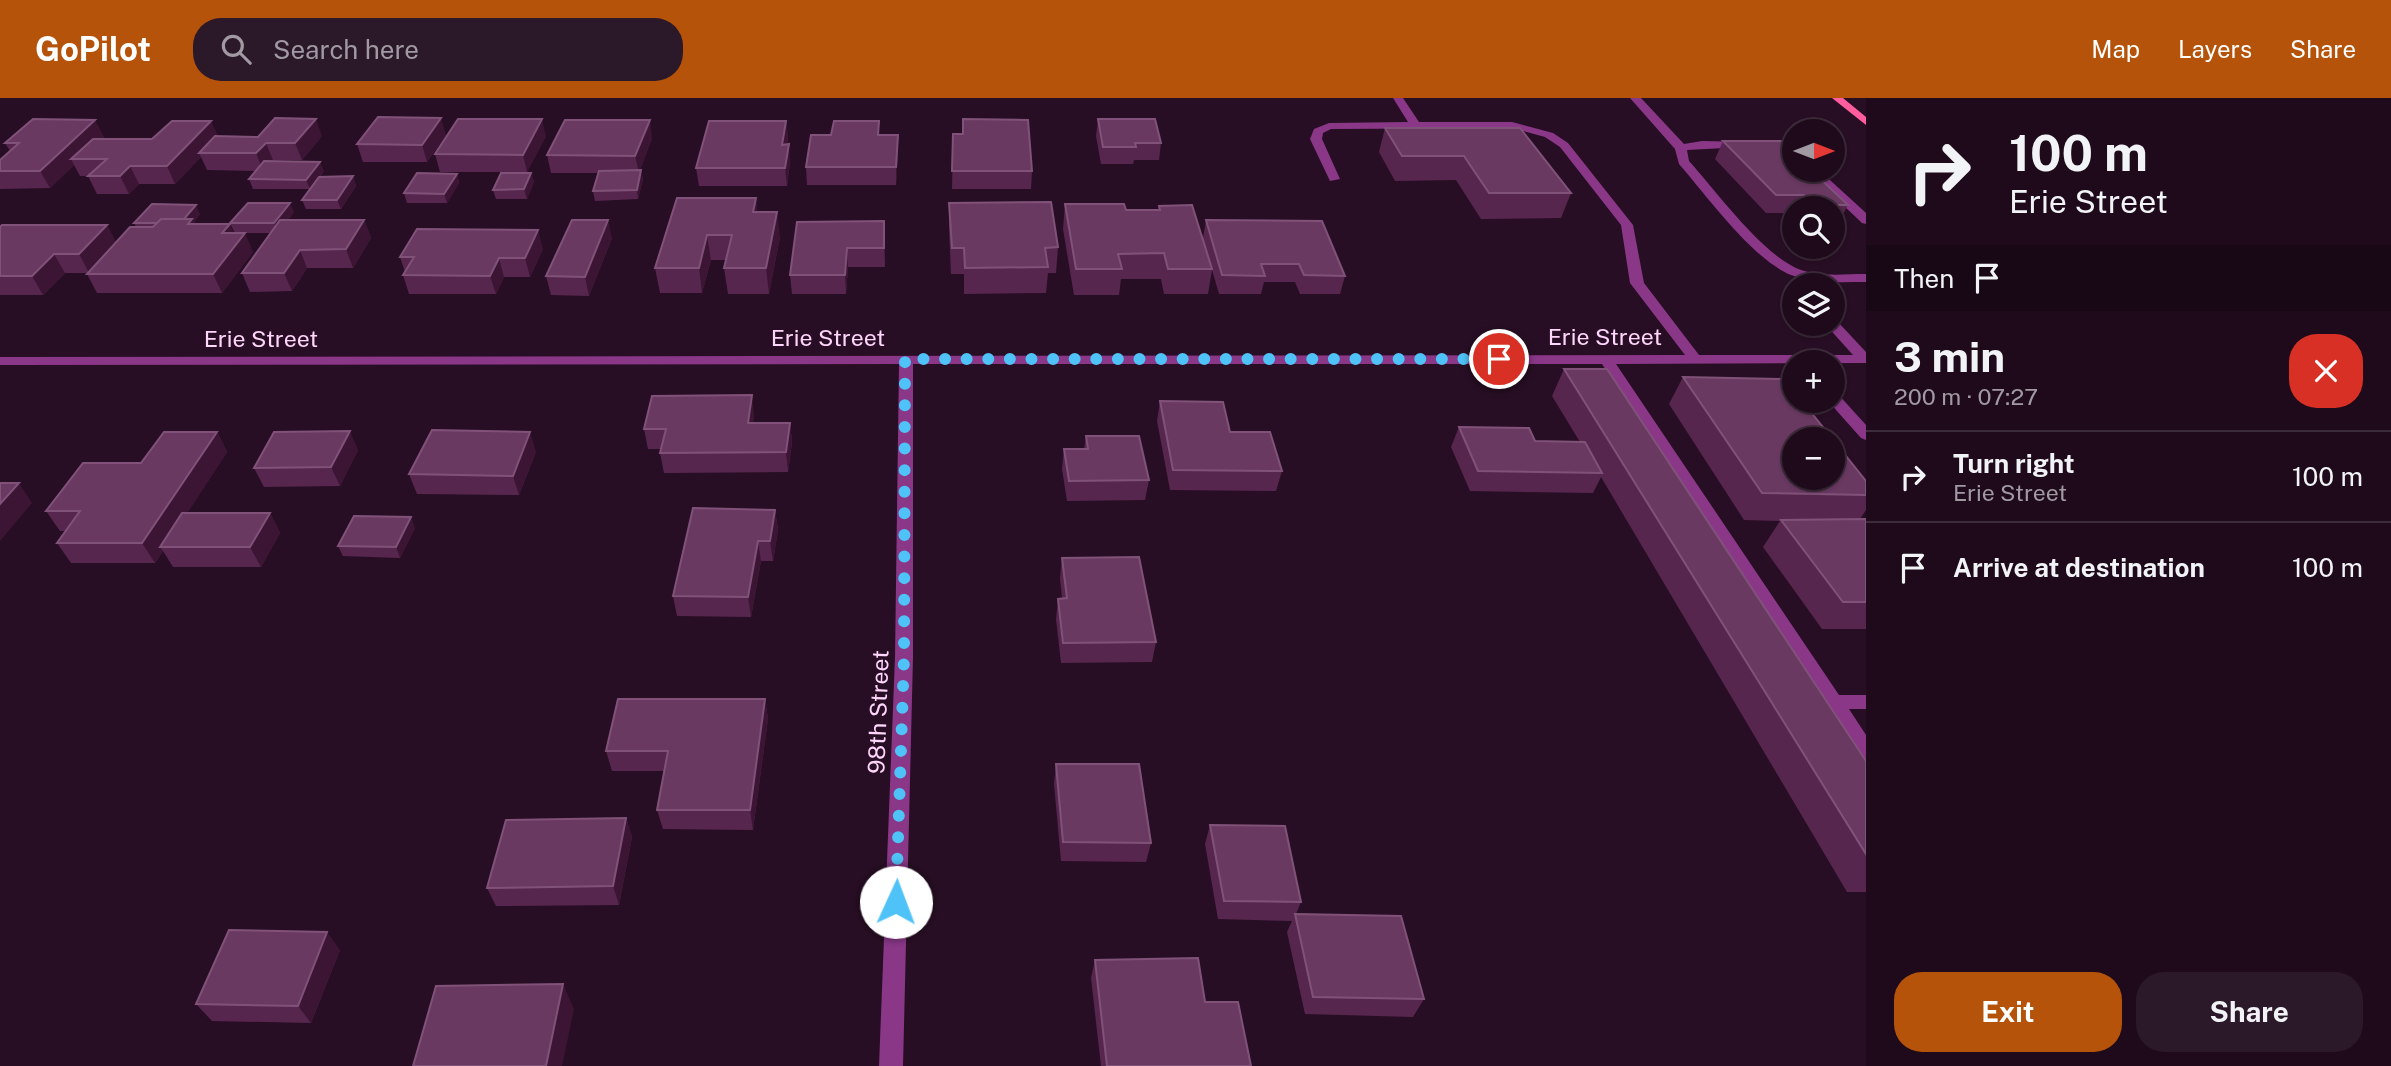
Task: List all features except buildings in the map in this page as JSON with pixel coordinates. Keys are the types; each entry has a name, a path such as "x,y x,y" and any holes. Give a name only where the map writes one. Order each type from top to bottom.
{"main road":[{"path":"1837,98 1866,122"}],"street":[{"path":"1398,98 1415,125"},
{"path":"1635,98 1681,148 1683,162 1785,273"},
{"path":"1334,179 1316,139 1318,131 1329,126 1512,125 1540,132 1564,145 1627,225 1637,283 1695,359"},
{"path":"1681,148 1702,144 1754,144"},
{"path":"1825,182 1866,220"},
{"path":"1770,257 1794,272 1822,278 1866,278"},
{"path":"1843,336 1865,359"},
{"name":"98th Street","path":"891,1066 904,657 905,359"},
{"path":"1606,359 1866,751"},
{"name":"Erie Street","path":"1845,359 1865,359"},
{"name":"Erie Street","path":"0,361 1782,360"},
{"path":"1845,411 1866,435"},
{"path":"1833,702 1866,702"}],"route":[{"path":"896,902 904,657 905,359 1499,359"}]}
